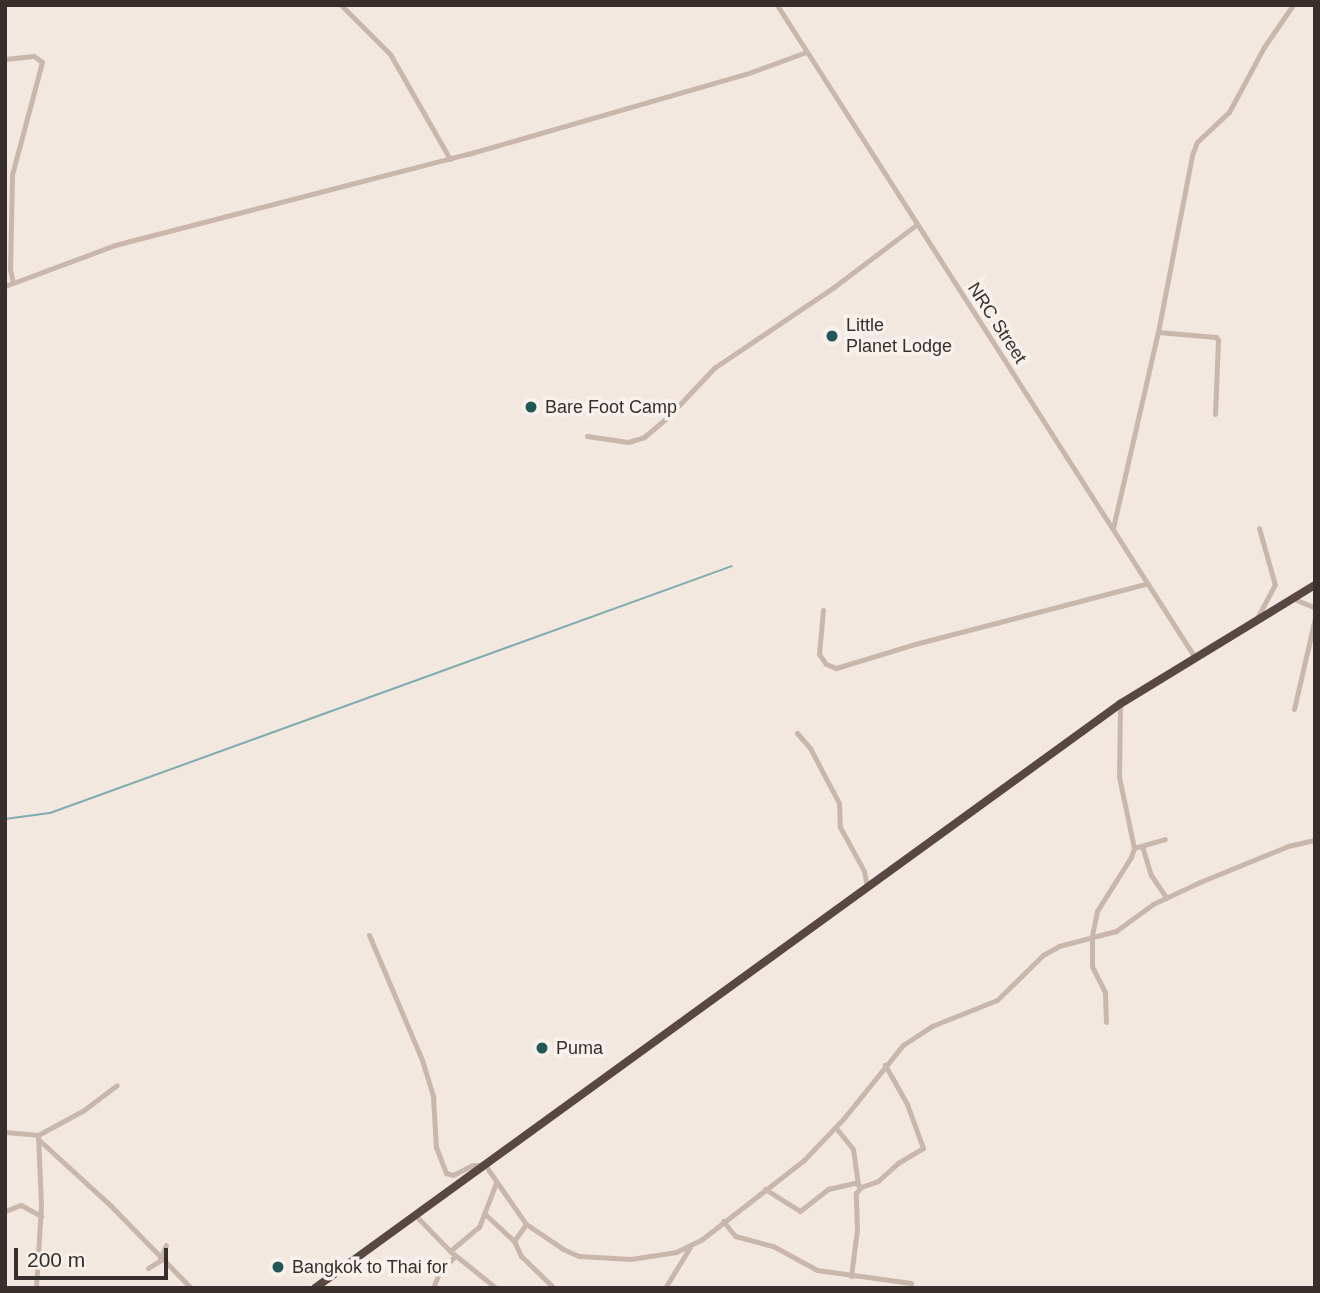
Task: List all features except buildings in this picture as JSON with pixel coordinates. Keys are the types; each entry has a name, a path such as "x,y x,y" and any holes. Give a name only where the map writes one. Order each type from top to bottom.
{"highway":[{"path":"315,1288 1120,704 1194,656 1315,585"}],"street":[{"path":"341,5 390,54 450,159"},
{"name":"NRC Street","path":"777,5 1194,656"},
{"path":"1113,528 1158,332 1189,165 1197,142 1229,112 1258,56 1293,5"},
{"path":"5,286 103,249 450,159 746,74 806,52"},
{"path":"5,59 34,56 42,62 12,176 10,271 13,283"},
{"path":"587,436 628,442 641,439 667,418 713,368 834,287 916,225"},
{"path":"1158,332 1216,337 1215,414"},
{"path":"1256,620 1275,585 1259,528"},
{"path":"823,610 820,654 826,664 836,668 915,643 1146,584"},
{"path":"1293,598 1315,608"},
{"path":"1294,709 1315,618"},
{"path":"1105,1022 1105,992 1092,966 1092,935 1097,911 1134,848 1119,777 1120,704"},
{"path":"797,733 810,748 839,803 840,827 864,871 867,886"},
{"path":"1134,848 1165,839"},
{"path":"665,1288 690,1247 804,1160 835,1128 903,1045 932,1026 997,1000 1043,955 1059,946 1092,935 1116,931 1167,897 1288,846 1315,840"},
{"path":"1142,846 1151,875 1167,897"},
{"path":"369,935 422,1060 433,1097 436,1147 446,1173 453,1175 473,1164 485,1165 526,1224 563,1250 579,1256 631,1259 690,1247"},
{"path":"765,1189 800,1211 828,1189 878,1181 898,1163 923,1148 907,1104 885,1065"},
{"path":"38,1137 84,1110 117,1085"},
{"path":"835,1128 853,1149 859,1185 855,1197 857,1230 851,1276"},
{"path":"5,1132 38,1137 111,1206 191,1288"},
{"path":"36,1288 41,1216 38,1137"},
{"path":"450,1251 479,1227 496,1183"},
{"path":"5,1211 21,1205 41,1216"},
{"path":"485,1214 514,1241 523,1260 554,1288"},
{"path":"415,1216 450,1251 496,1288"},
{"path":"723,1221 735,1236 773,1246 817,1270 911,1283"},
{"path":"514,1241 526,1224"},
{"path":"148,1268 161,1259 166,1245"},
{"path":"433,1288 440,1271 456,1256"}],"waterway":[{"path":"5,819 50,813 732,566"}],"place":[{"name":"Little Planet Lodge","path":"832,336"},
{"name":"Bare Foot Camp","path":"531,407"},
{"name":"Puma","path":"542,1048"},
{"name":"Bangkok to Thai for","path":"278,1267"}]}
